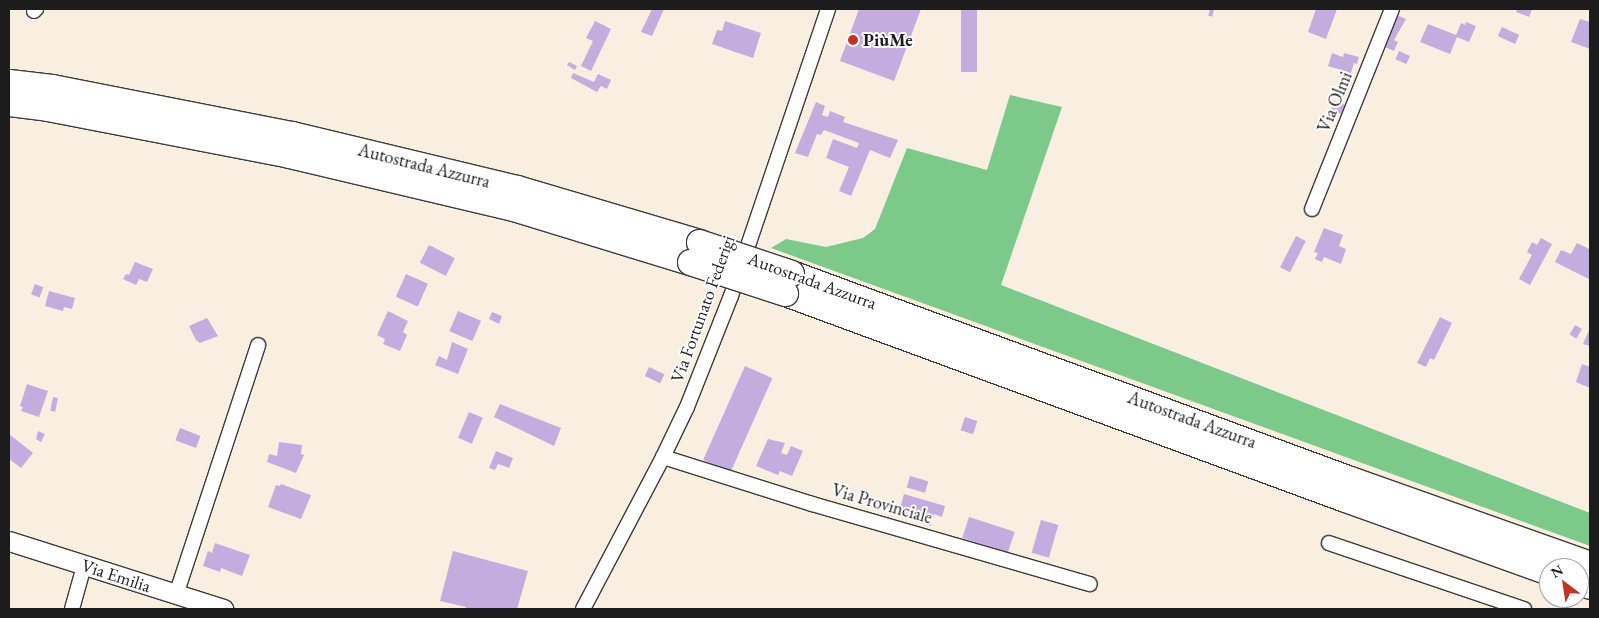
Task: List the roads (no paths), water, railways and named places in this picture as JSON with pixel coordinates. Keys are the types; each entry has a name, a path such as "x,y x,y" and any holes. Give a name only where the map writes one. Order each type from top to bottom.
{"highway":[{"name":"Autostrada Azzurra","path":"9,82 52,87 292,134 517,188 694,252 788,283 1590,564"},
{"name":"Autostrada Azzurra","path":"9,103 48,108 289,154 694,252"},
{"name":"Autostrada Azzurra","path":"788,283 1335,496 1539,568"}],"main road":[{"name":"Via Emilia","path":"9,541 224,609"}],"street":[{"name":"Via Fortunato Federigi","path":"583,609 663,457 687,407 731,296 828,9"},
{"name":"Via Olmi","path":"1312,209 1392,9"},
{"path":"176,595 258,345"},
{"name":"Via Provinciale","path":"663,457 812,504 1090,584"},
{"path":"1329,544 1524,609"},
{"path":"72,609 84,566"}],"place":[{"name":"PiùMe","path":"853,40"}]}
